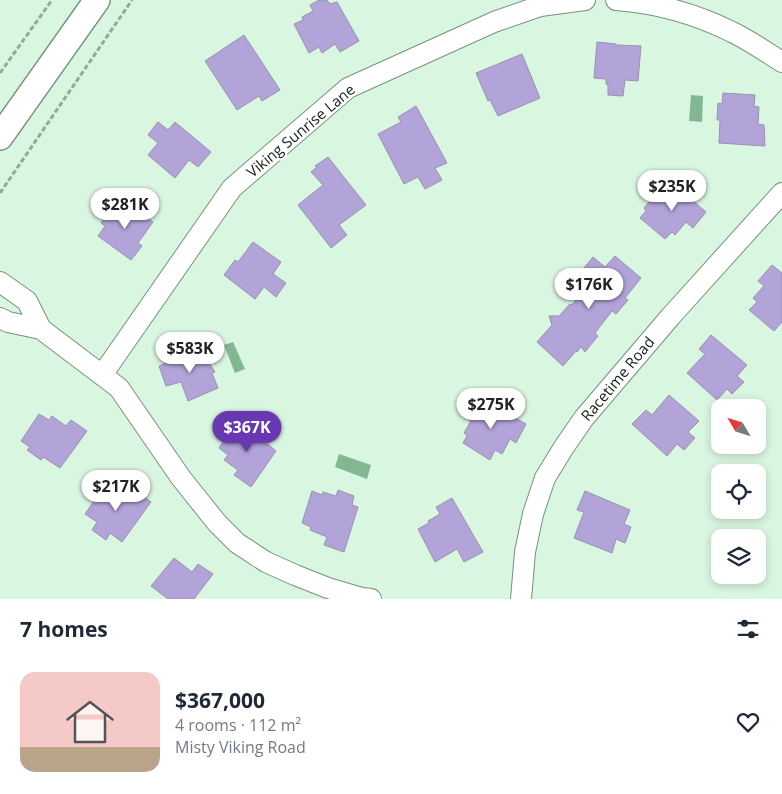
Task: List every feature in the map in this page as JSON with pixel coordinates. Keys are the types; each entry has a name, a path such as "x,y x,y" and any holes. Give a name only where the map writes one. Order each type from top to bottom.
{"street":[{"path":"0,137 96,0"},
{"name":"Viking Sunrise Lane","path":"102,375 232,188 348,88 494,22 540,6 585,0"},
{"path":"616,0 637,2 684,13 707,21 732,32 782,62"},
{"name":"Racetime Road","path":"521,599 525,552 533,514 545,478 564,447 584,418 671,316 782,194"},
{"path":"0,282 27,301 41,329"},
{"path":"0,318 8,322 41,329 118,388 181,478 217,523 237,543 266,562 295,576 328,588 371,599"}],"path":[{"path":"0,73 52,0"},
{"path":"0,193 132,0"}],"shaded area":[{"path":"691,95 703,96 702,122 689,121"},
{"path":"233,342 245,369 235,373 224,345"},
{"path":"339,454 371,465 367,479 335,467"}],"building":[{"path":"319,0 327,0 330,4 337,2 359,41 340,52 335,44 322,53 319,47 309,53 294,24 303,20 302,17 313,11 310,5"},
{"path":"244,35 280,90 262,101 259,96 237,110 205,61"},
{"path":"597,42 641,46 638,81 625,80 623,96 608,95 606,79 594,78"},
{"path":"522,54 540,98 498,116 490,100 488,101 476,73"},
{"path":"723,93 755,95 754,106 759,107 758,124 764,125 765,146 719,143 720,120 717,120 718,103 722,104"},
{"path":"416,106 447,163 435,168 442,180 425,189 418,177 404,184 378,134 401,122 398,117"},
{"path":"158,122 168,130 175,122 211,152 198,167 189,160 175,178 148,155 158,143 148,135"},
{"path":"328,157 366,205 339,225 347,235 331,248 298,205 323,185 311,172 317,167 315,166"},
{"path":"671,182 706,212 693,228 686,222 675,235 672,232 665,239 640,218 646,211 644,208 654,196 656,199"},
{"path":"123,202 153,222 138,243 142,246 131,260 98,236 105,226 101,223 112,208 117,211"},
{"path":"253,242 281,262 273,274 286,283 276,297 264,287 255,299 224,275 235,260 238,262"},
{"path":"615,256 641,278 625,298 628,300 616,314 612,311 595,333 598,336 585,352 581,347 563,366 537,342 552,325 549,316 559,316 570,304 572,305 594,278 583,269 593,257 605,267"},
{"path":"772,265 782,273 782,322 774,331 749,310 757,302 753,298 764,286 758,281"},
{"path":"711,335 747,365 737,376 744,382 732,394 727,389 716,399 687,373 705,354 699,349"},
{"path":"200,349 215,372 212,373 218,388 188,401 181,382 166,386 159,366"},
{"path":"669,395 699,421 688,432 695,438 684,450 677,444 667,456 632,424 646,410 652,415"},
{"path":"487,402 526,424 516,443 510,439 502,454 495,450 490,460 463,443 467,436 464,433 471,421 466,418 474,403 482,408"},
{"path":"39,414 49,420 52,416 66,426 71,420 87,431 60,468 43,457 41,460 27,450 30,447 21,441"},
{"path":"237,422 261,434 259,437 276,451 251,487 234,475 238,470 224,460 228,455 219,448"},
{"path":"107,482 128,498 135,490 151,502 122,542 110,533 106,540 92,530 97,522 85,514"},
{"path":"338,490 354,496 352,505 358,507 344,552 324,545 327,537 310,530 311,527 302,523 312,491 322,495 323,492 336,496"},
{"path":"585,491 630,510 624,524 631,527 625,543 616,539 612,553 574,538 584,512 577,510"},
{"path":"452,498 483,552 464,562 457,549 435,562 418,529 440,514 436,507"},
{"path":"174,558 192,572 198,564 213,574 194,599 168,599 151,586"}]}
